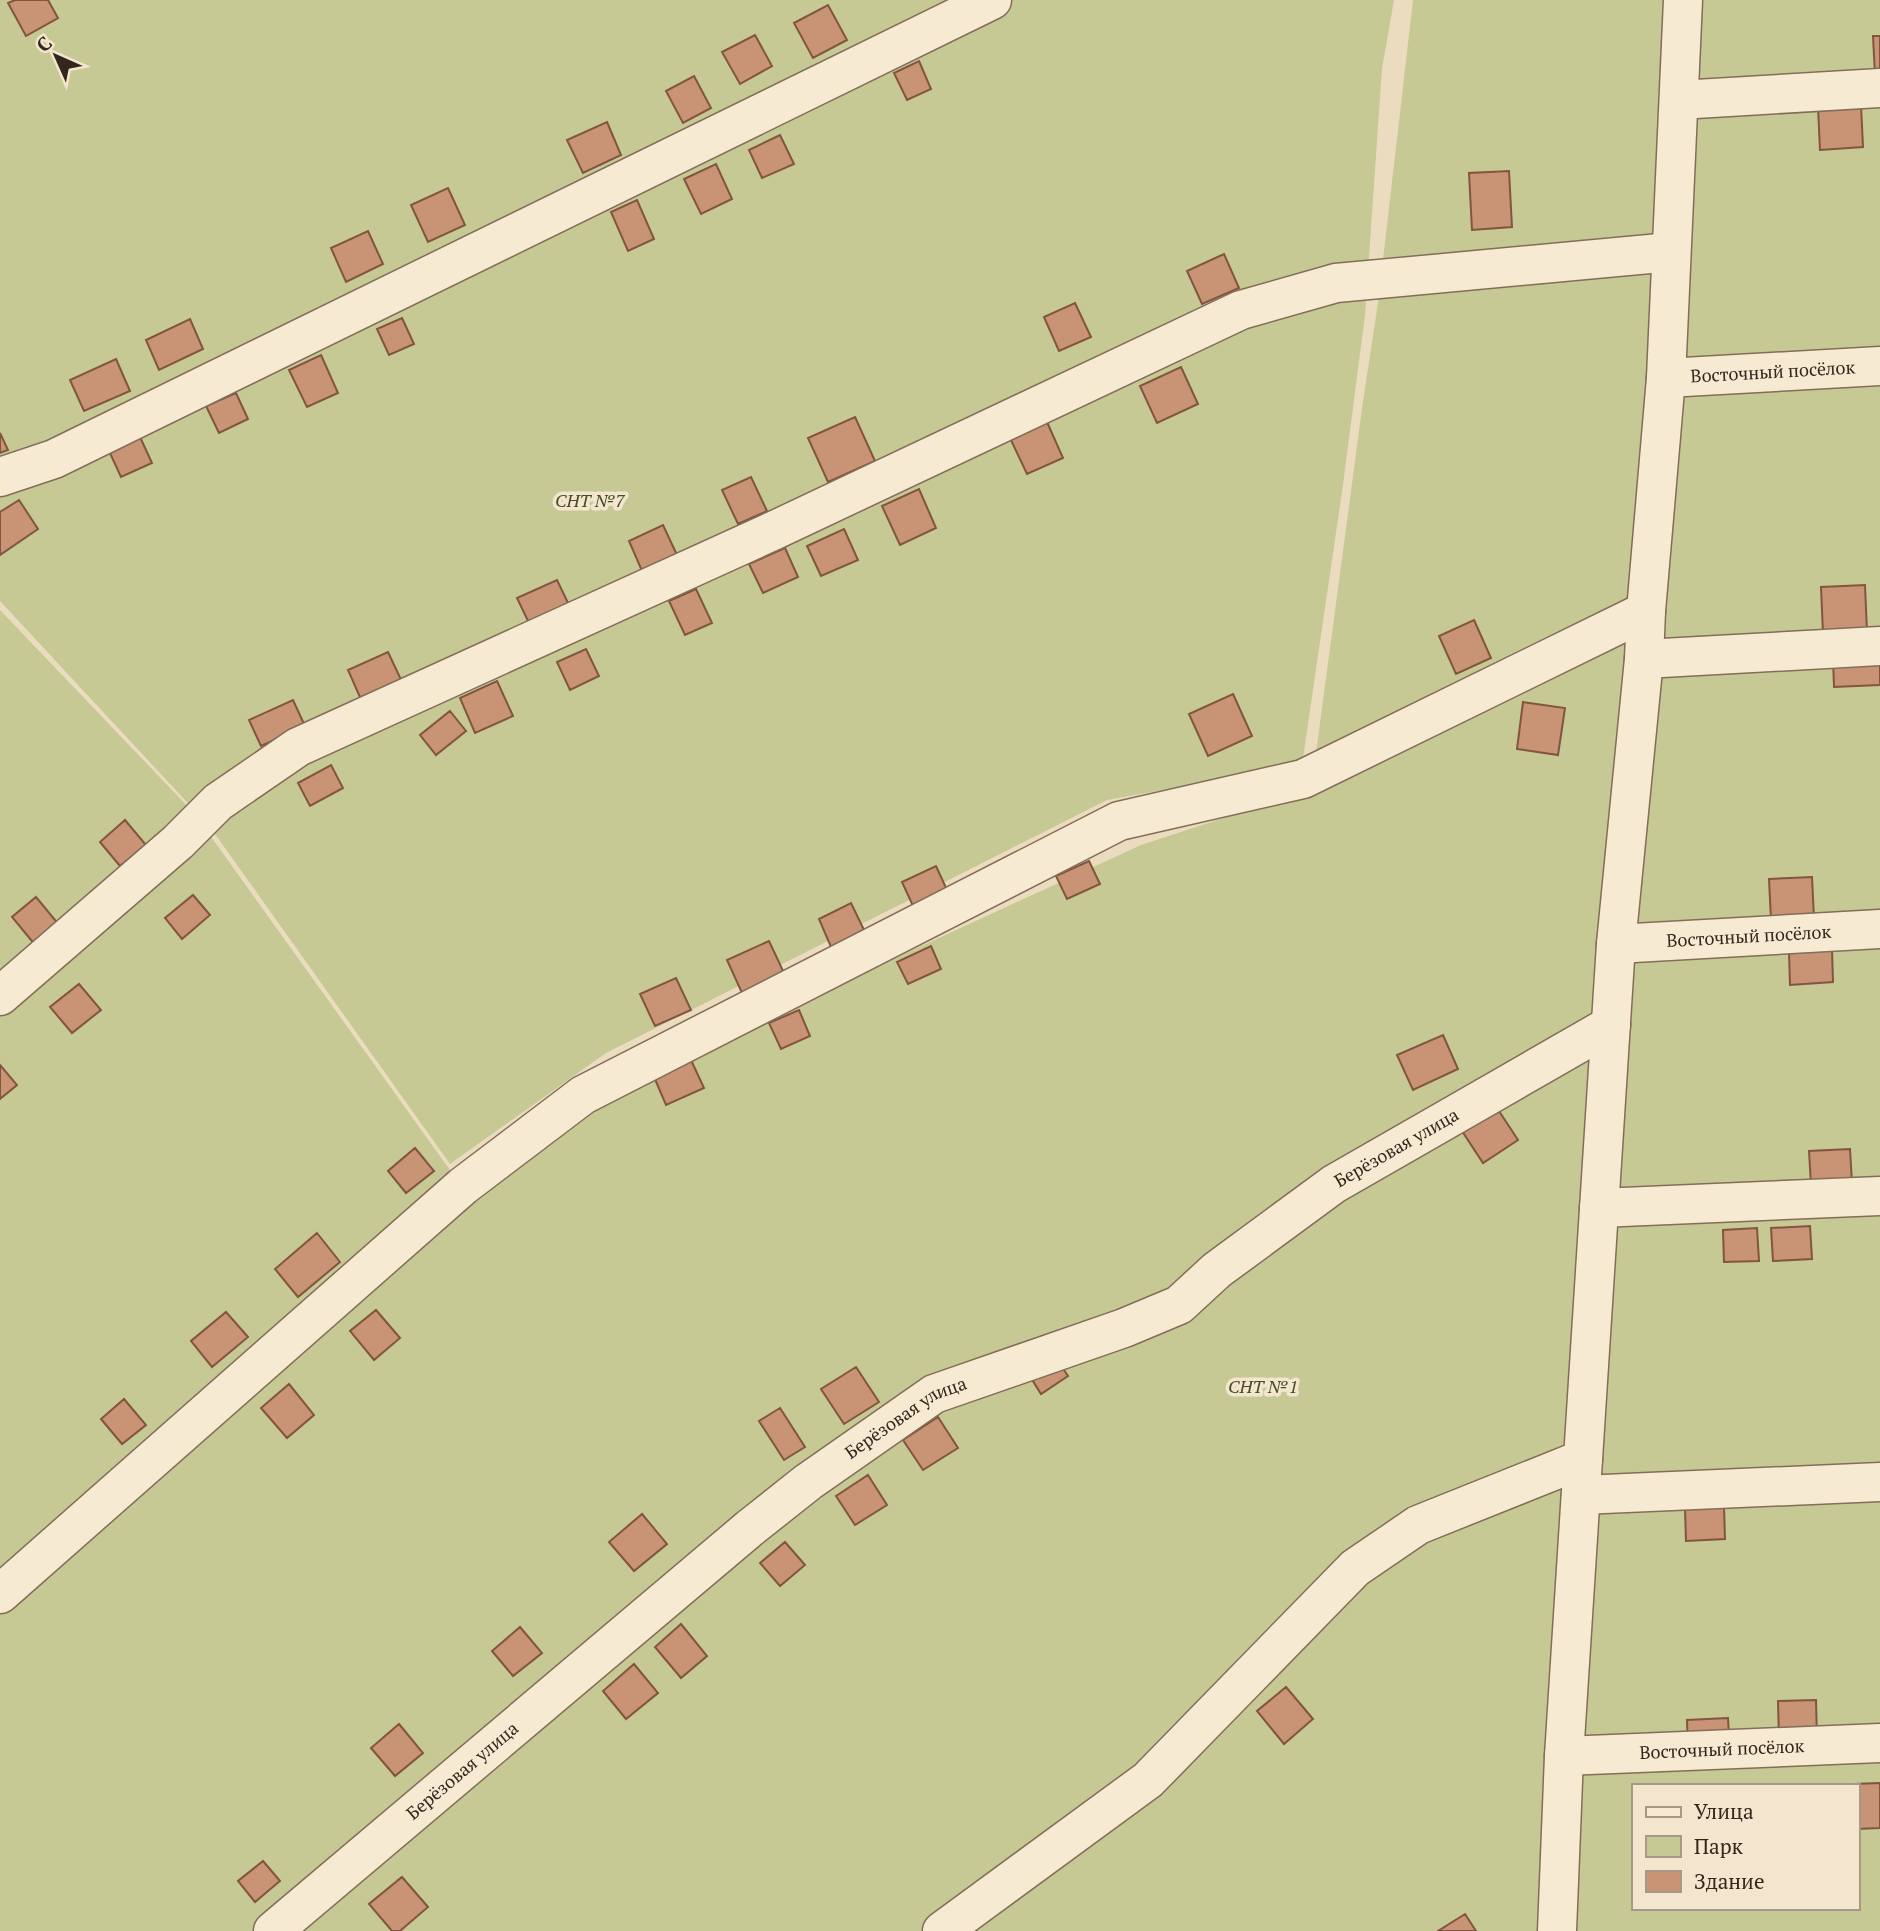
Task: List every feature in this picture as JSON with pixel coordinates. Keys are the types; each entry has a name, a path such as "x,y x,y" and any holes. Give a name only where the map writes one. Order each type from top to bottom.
{"street":[{"path":"0,477 54,459 992,0"},
{"path":"1557,1931 1564,1756 1616,944 1644,659 1665,378 1683,0"},
{"path":"1679,100 1880,88"},
{"path":"0,996 178,842 218,802 298,747 775,530 1241,310 1336,283 1671,251"},
{"name":"Восточный посёлок","path":"1665,378 1880,366"},
{"path":"0,1594 463,1185 583,1095 1119,821 1303,779 1646,611"},
{"path":"1644,659 1880,646"},
{"name":"Восточный посёлок","path":"1616,944 1880,929"},
{"name":"Берёзовая улица","path":"273,1931 750,1528 808,1482 934,1394 1124,1328 1179,1305 1217,1270 1334,1184 1611,1025"},
{"path":"1599,1208 1880,1196"},
{"path":"942,1931 1148,1780 1355,1567 1419,1524 1582,1477 1880,1482"},
{"name":"Восточный посёлок","path":"1564,1756 1880,1743"}],"green space":[{"name":"СНТ №7","path":"0,0 1394,0 1382,69 1365,315 1302,765 1107,800 606,1053 450,1164 210,827 0,601"},
{"name":"СНТ №1","path":"1413,0 1880,0 1880,1931 0,1931 0,610 194,813 465,1191 587,1100 1141,845 1245,811 1312,783 1378,303"}],"building":[{"path":"15,0 48,0 58,18 26,36 8,3"},
{"path":"828,5 847,40 813,58 794,23"},
{"path":"755,35 772,66 740,84 722,52"},
{"path":"1873,36 1880,36 1880,74 1875,75"},
{"path":"919,61 931,89 907,100 894,73"},
{"path":"694,76 711,108 683,123 666,91"},
{"path":"1861,105 1863,147 1820,150 1818,107"},
{"path":"607,122 621,155 583,173 567,140"},
{"path":"780,135 794,164 762,178 749,150"},
{"path":"716,164 732,199 701,214 684,179"},
{"path":"1509,171 1512,227 1472,230 1469,173"},
{"path":"448,188 465,225 428,242 411,205"},
{"path":"637,200 654,239 628,251 611,212"},
{"path":"368,231 383,264 346,282 331,248"},
{"path":"1224,254 1239,288 1202,304 1187,271"},
{"path":"1075,303 1091,337 1059,351 1044,317"},
{"path":"402,318 414,344 389,355 377,329"},
{"path":"190,319 203,349 159,370 146,340"},
{"path":"321,355 338,393 307,407 289,370"},
{"path":"116,359 130,391 84,411 70,380"},
{"path":"1181,367 1198,404 1157,423 1140,386"},
{"path":"236,393 248,419 219,433 206,406"},
{"path":"855,417 875,461 828,482 808,438"},
{"path":"1047,422 1063,458 1027,474 1010,438"},
{"path":"0,433 8,450 0,453"},
{"path":"140,437 152,463 121,477 109,451"},
{"path":"751,477 767,511 738,524 722,490"},
{"path":"919,489 936,528 900,545 882,506"},
{"path":"19,500 38,529 0,555 0,512"},
{"path":"663,525 677,555 642,571 629,541"},
{"path":"844,529 858,560 821,576 807,546"},
{"path":"785,548 798,577 763,593 749,564"},
{"path":"557,580 569,605 529,623 517,598"},
{"path":"1865,585 1867,632 1823,634 1821,587"},
{"path":"696,589 712,623 685,635 669,601"},
{"path":"1474,620 1491,658 1456,674 1439,636"},
{"path":"586,649 599,676 570,690 557,662"},
{"path":"388,652 404,686 363,704 348,670"},
{"path":"1880,657 1880,685 1834,687 1833,659"},
{"path":"497,681 513,716 475,733 460,698"},
{"path":"1233,694 1252,736 1208,756 1189,714"},
{"path":"293,700 305,726 261,746 249,720"},
{"path":"1523,702 1565,708 1558,755 1517,749"},
{"path":"450,711 466,731 436,755 420,735"},
{"path":"331,765 343,788 310,806 298,783"},
{"path":"125,820 146,845 120,866 100,842"},
{"path":"1089,861 1100,884 1067,899 1056,876"},
{"path":"936,866 947,890 913,906 902,882"},
{"path":"1812,877 1814,918 1771,920 1769,879"},
{"path":"193,895 210,915 182,939 165,918"},
{"path":"36,897 60,926 36,946 12,917"},
{"path":"851,903 865,932 831,947 819,919"},
{"path":"769,941 784,973 742,993 727,960"},
{"path":"931,946 941,969 908,984 897,962"},
{"path":"1832,949 1833,982 1790,985 1789,952"},
{"path":"676,978 691,1010 655,1026 640,994"},
{"path":"79,984 101,1010 72,1033 50,1007"},
{"path":"799,1010 810,1036 781,1049 769,1023"},
{"path":"1443,1035 1458,1069 1413,1090 1397,1055"},
{"path":"691,1060 704,1088 666,1105 654,1077"},
{"path":"0,1065 17,1085 0,1099"},
{"path":"1497,1108 1518,1140 1483,1163 1462,1131"},
{"path":"415,1148 434,1171 406,1193 388,1171"},
{"path":"1850,1149 1852,1183 1811,1185 1809,1151"},
{"path":"1810,1226 1812,1259 1773,1261 1771,1228"},
{"path":"1757,1228 1759,1261 1724,1262 1723,1230"},
{"path":"317,1233 340,1262 298,1297 275,1269"},
{"path":"376,1310 400,1338 374,1360 350,1331"},
{"path":"226,1312 248,1337 212,1367 191,1341"},
{"path":"1049,1348 1068,1376 1041,1394 1023,1365"},
{"path":"856,1367 879,1402 844,1424 821,1389"},
{"path":"289,1384 314,1415 287,1438 261,1408"},
{"path":"124,1399 146,1425 122,1444 101,1419"},
{"path":"780,1408 805,1447 784,1460 759,1421"},
{"path":"938,1417 958,1448 923,1470 903,1440"},
{"path":"868,1475 887,1505 855,1525 836,1496"},
{"path":"1724,1507 1725,1539 1686,1541 1685,1509"},
{"path":"642,1514 667,1544 634,1571 609,1542"},
{"path":"785,1542 805,1565 780,1586 760,1563"},
{"path":"681,1624 707,1656 681,1678 655,1647"},
{"path":"520,1627 542,1653 513,1676 492,1651"},
{"path":"634,1664 658,1693 626,1719 603,1691"},
{"path":"1286,1687 1313,1719 1284,1744 1257,1711"},
{"path":"1816,1700 1817,1738 1779,1740 1778,1701"},
{"path":"1728,1718 1730,1752 1688,1754 1687,1720"},
{"path":"399,1724 423,1753 395,1776 371,1748"},
{"path":"1880,1783 1880,1828 1859,1829 1859,1784 1854,1784"},
{"path":"263,1861 280,1881 255,1902 238,1881"},
{"path":"402,1877 428,1907 400,1931 392,1931 369,1904"},
{"path":"1465,1914 1476,1931 1438,1931"}]}
